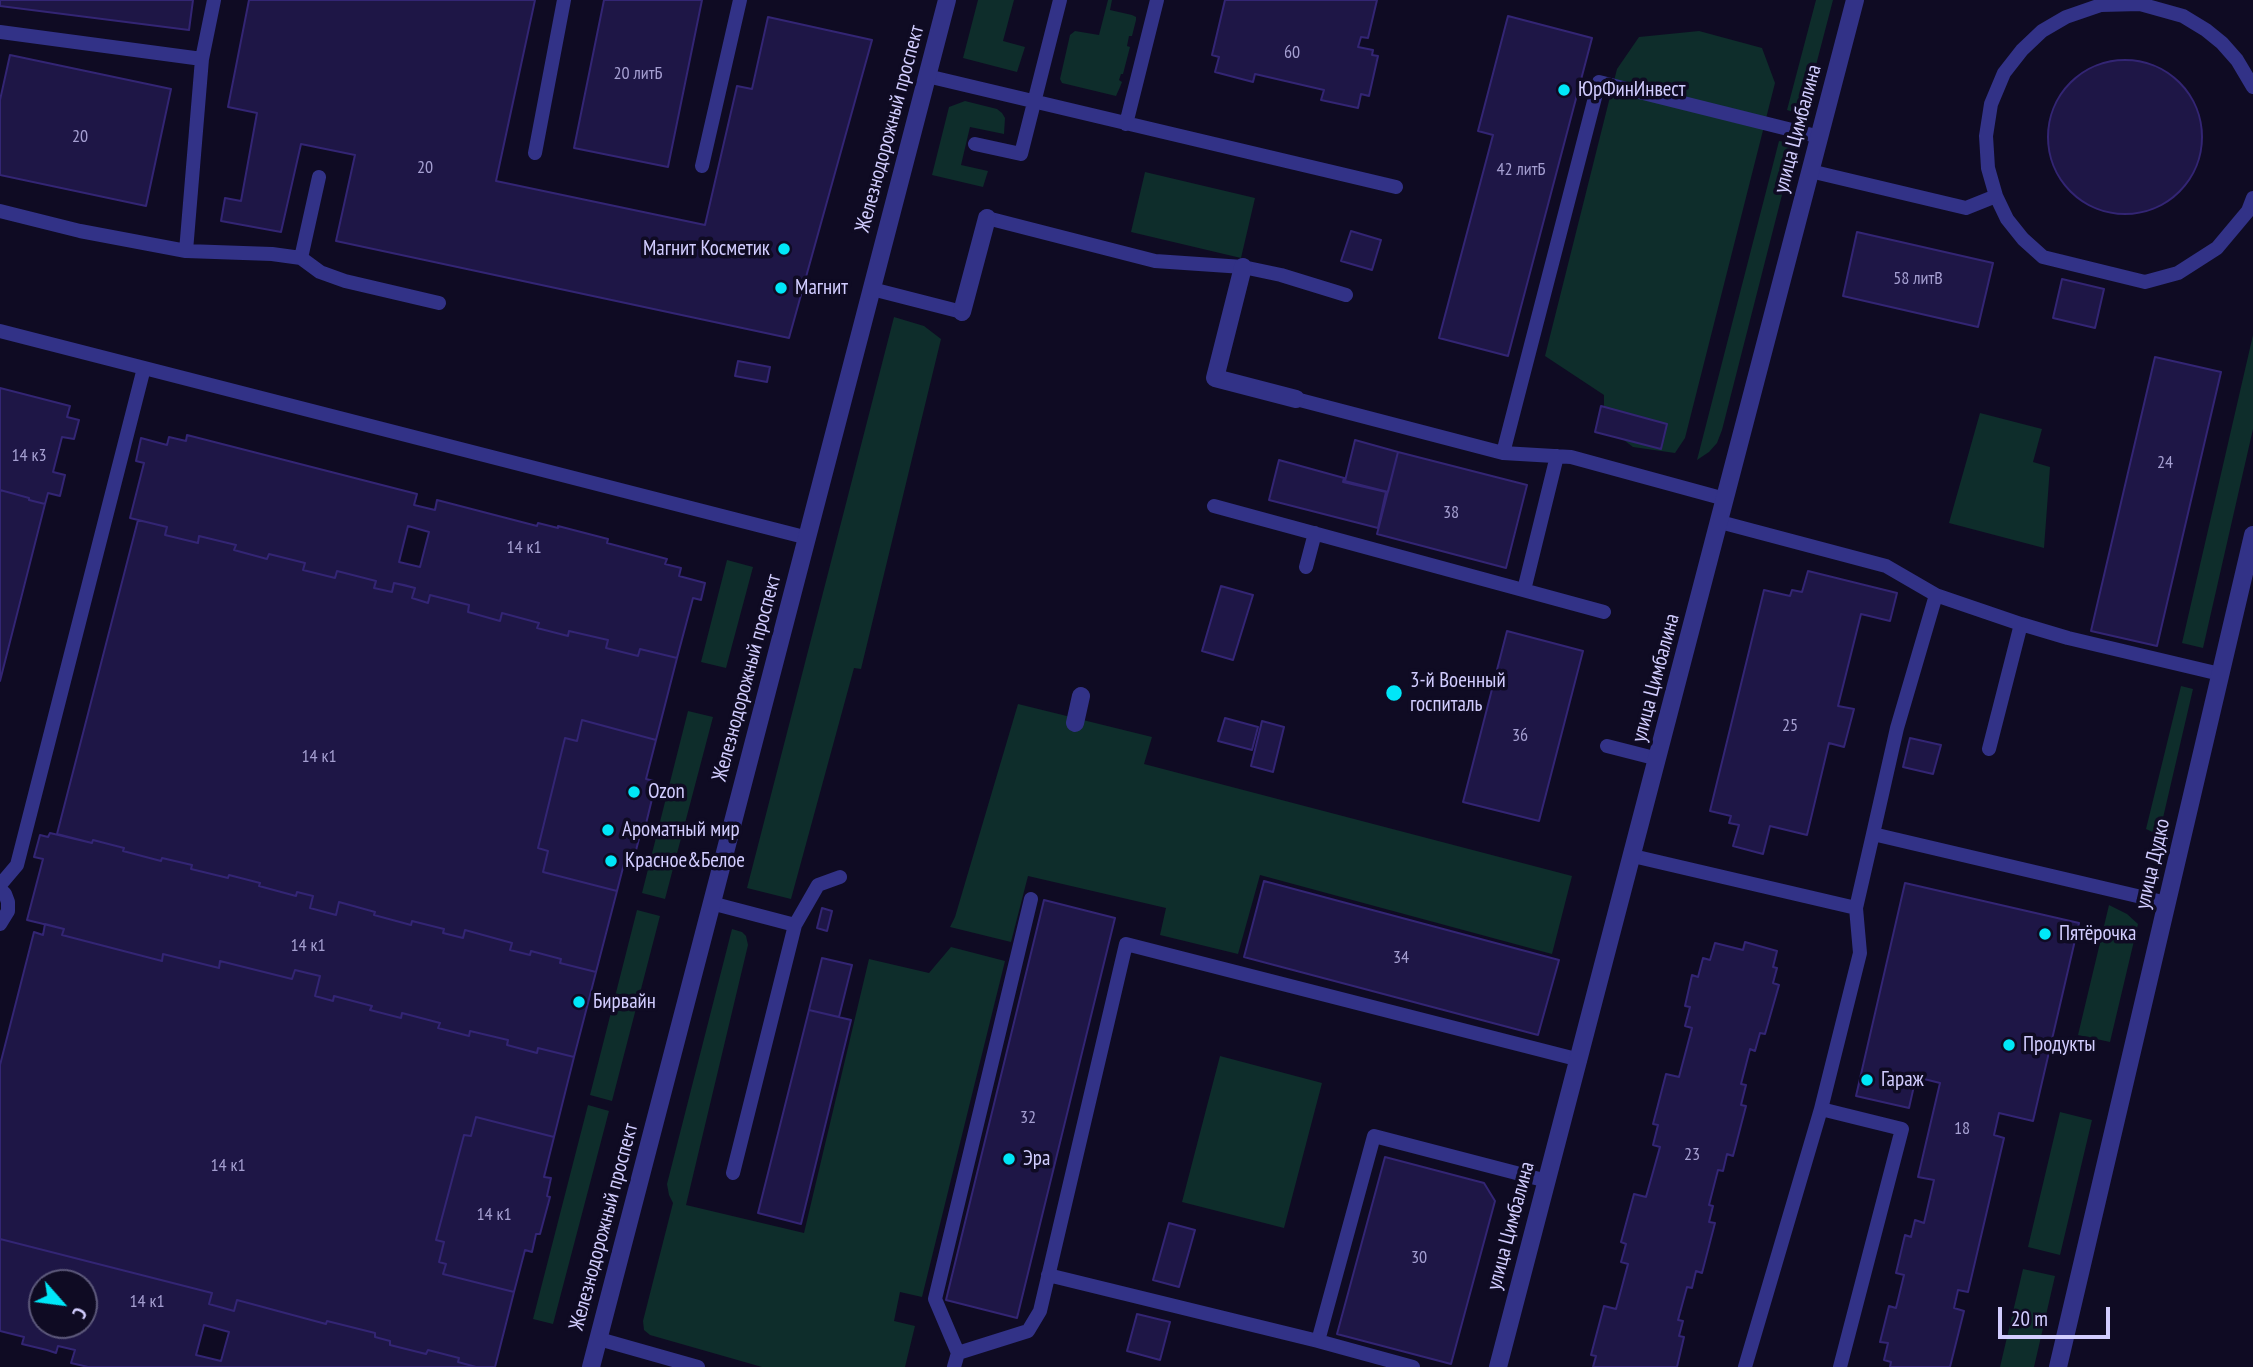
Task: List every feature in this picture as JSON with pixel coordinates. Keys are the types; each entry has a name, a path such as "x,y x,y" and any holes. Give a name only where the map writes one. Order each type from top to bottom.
{"street":[{"name":"Железнодорожный проспект","path":"591,1367 947,0"},
{"name":"улица Цимбалина","path":"1498,1367 1856,0"},
{"path":"962,312 987,218"},
{"path":"1243,267 1215,378 1296,399"},
{"name":"улица Дудко","path":"2058,1367 2253,535"},
{"path":"1075,723 1081,696"}],"lane":[{"path":"186,251 202,58 214,0"},
{"path":"535,153 564,0"},
{"path":"702,166 740,0"},
{"path":"975,144 1021,154 1060,0"},
{"path":"1126,124 1157,0"},
{"path":"2253,87 2237,60 2222,43 2207,30 2183,16 2140,4 2101,5 2066,17 2042,31 2022,50 2004,73 1991,104 1986,136 1988,168 1996,196 2007,219 2023,239 2043,257 2145,282 2178,273 2217,248 2248,211 2253,198"},
{"path":"0,32 202,58"},
{"path":"927,76 1396,187"},
{"path":"1503,453 1599,82 1820,137"},
{"path":"1810,171 1966,208 1996,196"},
{"path":"301,258 319,177"},
{"path":"0,211 79,231 186,251 272,254 301,258 320,272 345,281 439,303"},
{"path":"987,218 1155,261 1243,267 1281,275 1346,295"},
{"path":"872,289 962,312"},
{"path":"0,331 808,538"},
{"path":"0,924 8,911 8,902 0,887 17,865 144,368"},
{"path":"1296,399 1503,453 1571,457 1726,499"},
{"path":"1524,590 1557,456"},
{"path":"1214,506 1604,612"},
{"path":"1720,522 1886,566 1936,595 2021,624 2068,638 2220,674"},
{"path":"1306,567 1315,533"},
{"path":"1745,1367 1821,1109 1860,953 1856,908 1897,728 1936,595"},
{"path":"1989,749 2021,624"},
{"path":"1607,746 1658,759"},
{"path":"1873,834 2167,902"},
{"path":"1633,856 1856,908"},
{"path":"733,1173 795,925 818,885 840,877"},
{"path":"1031,899 935,1299 956,1360 1028,1331 1040,1311 1126,944 1580,1060"},
{"path":"711,903 795,925"},
{"path":"1821,1109 1902,1129 1840,1367"},
{"path":"1318,1341 1374,1136 1547,1181"},
{"path":"1048,1275 1413,1367"},
{"path":"598,1339 698,1367"}],"green space":[{"path":"978,0 1014,0 1003,41 1025,47 1017,72 963,58"},
{"path":"1108,0 1112,0 1110,10 1136,17 1132,36 1129,36 1127,46 1130,47 1123,74 1119,80 1122,82 1116,96 1062,83 1060,79 1070,35 1075,31 1099,35"},
{"path":"1816,0 1833,0 1803,115 1787,110"},
{"path":"1699,31 1762,48 1775,83 1685,438 1675,453 1633,447 1604,425 1604,395 1545,356 1617,69 1639,37"},
{"path":"965,101 997,109 1005,118 1004,134 970,127 961,165 988,171 983,187 932,175 949,107"},
{"path":"1779,141 1795,144 1722,430 1717,443 1697,460"},
{"path":"1145,172 1255,198 1241,258 1131,232"},
{"path":"894,317 924,326 941,339 861,669 854,668 791,899 747,888"},
{"path":"2253,335 2253,429 2203,648 2182,643"},
{"path":"1980,413 2042,429 2033,462 2050,467 2044,548 1949,523"},
{"path":"727,560 753,567 726,668 701,662"},
{"path":"2181,686 2193,689 2159,835 2146,829"},
{"path":"1018,704 1152,737 1144,764 1572,876 1552,954 1260,875 1238,954 1160,935 1166,908 1028,876 1011,942 950,927"},
{"path":"688,711 713,717 665,899 642,893"},
{"path":"2109,905 2127,914 2138,924 2110,1042 2078,1035"},
{"path":"637,910 660,916 612,1101 590,1095"},
{"path":"732,929 746,936 748,945 686,1205 804,1233 869,959 929,973 951,947 1005,961 922,1297 900,1292 894,1321 915,1326 905,1367 762,1367 650,1335 644,1330 643,1321 673,1203 667,1184"},
{"path":"1220,1056 1322,1083 1284,1228 1182,1202"},
{"path":"588,1105 609,1111 553,1324 533,1319"},
{"path":"2060,1112 2092,1120 2060,1255 2028,1247"},
{"path":"2023,1269 2055,1276 2034,1367 2000,1367"}],"building":[{"path":"0,0 193,0 189,30 0,6"},
{"path":"249,0 535,0 496,181 705,225 737,86 752,89 768,17 872,40 789,338 336,241 355,155 301,144 281,232 221,221 225,198 241,201 257,113 228,107"},
{"path":"604,0 702,0 668,167 574,148"},
{"path":"1225,0 1377,0 1368,38 1361,37 1358,47 1373,50 1372,55 1378,56 1369,96 1361,94 1358,108 1321,100 1324,90 1255,74 1253,82 1215,72 1219,57 1212,55"},
{"path":"1508,16 1592,38 1508,356 1439,338 1493,135 1478,131"},
{"path":"10,55 171,89 146,206 0,175 0,100"},
{"path":"2125,60 2155,66 2180,82 2196,107 2202,137 2196,167 2180,192 2155,208 2125,214 2095,208 2070,192 2054,167 2048,137 2054,107 2070,82 2095,66"},
{"path":"1351,231 1381,240 1372,270 1341,261"},
{"path":"1857,232 1993,263 1978,327 1843,296"},
{"path":"2062,279 2104,289 2095,328 2053,318"},
{"path":"2155,357 2221,372 2157,646 2091,631"},
{"path":"738,361 770,367 767,382 735,376"},
{"path":"0,388 70,406 67,417 79,420 74,439 62,437 53,472 65,475 60,496 48,493 45,504 0,490"},
{"path":"1601,406 1667,424 1661,449 1595,432"},
{"path":"187,435 417,494 414,505 435,510 437,500 537,526 538,523 558,526 608,539 607,543 667,559 665,564 681,568 679,576 705,583 701,600 693,598 677,658 640,649 638,656 606,648 608,640 569,631 568,636 537,628 539,623 502,613 500,621 468,612 469,605 430,595 428,603 412,598 415,588 404,585 394,583 392,592 374,588 376,581 337,571 335,578 303,570 305,563 269,554 267,559 234,550 236,545 199,536 198,543 165,535 167,527 130,518 144,463 136,461 141,438 167,445 169,437 186,441","holes":["408,526 429,532 420,567 399,562"]},
{"path":"1355,440 1398,452 1388,492 1345,481"},
{"path":"1398,452 1527,485 1506,568 1377,534"},
{"path":"1279,460 1344,478 1343,482 1386,492 1378,528 1269,500"},
{"path":"0,490 45,504 0,681"},
{"path":"138,520 167,527 165,535 198,543 199,536 236,545 234,550 267,559 269,554 305,563 303,570 335,578 337,571 376,581 374,588 392,592 394,583 415,588 412,598 428,603 430,595 469,605 468,612 500,621 502,613 539,623 537,628 568,636 569,631 608,640 606,648 638,656 640,649 677,658 656,740 582,720 577,741 565,738 538,848 548,851 543,872 617,891 596,972 560,963 561,959 531,951 530,955 510,950 512,943 465,930 463,938 443,933 444,929 412,921 411,925 339,902 336,915 310,908 313,896 297,892 296,896 229,875 228,878 191,869 192,865 162,858 161,861 123,851 124,848 57,834"},
{"path":"1808,571 1897,593 1890,621 1861,614 1838,706 1854,709 1844,747 1829,743 1807,835 1770,826 1763,854 1733,846 1739,825 1729,823 1731,816 1710,811 1764,590 1790,596 1792,590 1802,592"},
{"path":"1221,586 1253,595 1233,660 1202,651"},
{"path":"1507,631 1583,651 1539,821 1463,802"},
{"path":"1225,718 1258,727 1252,750 1218,741"},
{"path":"582,720 656,740 646,779 654,781 643,836 640,835 635,854 627,852 617,891 543,872 548,851 538,848 565,738 577,741"},
{"path":"1262,721 1284,727 1273,772 1251,766"},
{"path":"1910,738 1941,745 1933,774 1903,767"},
{"path":"50,833 92,843 93,840 161,861 162,858 192,865 191,869 228,878 229,875 296,896 297,892 313,896 310,908 336,915 339,902 411,925 412,921 444,929 443,933 463,938 465,930 512,943 510,950 530,955 531,951 561,959 560,963 596,972 574,1057 538,1048 537,1053 507,1045 508,1040 470,1031 469,1036 438,1028 440,1023 402,1013 401,1018 370,1010 372,1006 334,996 333,1001 315,996 320,976 295,970 292,979 220,961 219,968 163,954 162,961 62,935 64,929 27,920 43,859 34,857 40,835 48,837"},
{"path":"1264,881 1559,960 1538,1035 1244,957"},
{"path":"1905,883 2079,923 2033,1121 1999,1113 1994,1135 2004,1138 1968,1292 1958,1290 1954,1308 1964,1311 1950,1367 1890,1367 1891,1362 1884,1360 1888,1343 1880,1342 1889,1306 1896,1308 1904,1275 1896,1273 1905,1235 1911,1237 1915,1220 1924,1223 1934,1180 1918,1177 1940,1083 1916,1077 1909,1108 1856,1096"},
{"path":"1044,900 1115,918 1017,1318 946,1300"},
{"path":"822,908 832,911 827,931 817,928"},
{"path":"45,924 64,929 62,935 162,961 163,954 219,968 220,961 292,979 295,970 320,976 315,996 333,1001 334,996 372,1006 370,1010 401,1018 402,1013 440,1023 438,1028 469,1036 470,1031 508,1040 507,1045 537,1053 538,1048 574,1057 554,1137 476,1117 471,1136 464,1135 436,1240 444,1242 439,1262 446,1264 443,1274 514,1292 495,1367 476,1367 458,1362 459,1358 428,1350 426,1354 390,1345 390,1341 375,1337 375,1333 327,1321 326,1324 237,1300 234,1311 209,1304 212,1293 0,1239 0,1065 34,932 43,935"},
{"path":"1745,942 1777,951 1773,967 1777,968 1773,983 1779,985 1765,1034 1760,1033 1755,1051 1750,1049 1741,1084 1746,1085 1741,1105 1746,1106 1733,1156 1727,1154 1723,1171 1718,1170 1709,1205 1713,1206 1709,1222 1715,1223 1702,1273 1696,1271 1692,1288 1687,1287 1678,1320 1683,1321 1679,1336 1684,1337 1677,1367 1593,1367 1596,1356 1591,1355 1604,1306 1616,1309 1628,1264 1621,1262 1626,1244 1621,1242 1634,1194 1646,1197 1660,1147 1653,1145 1658,1125 1653,1124 1666,1074 1679,1077 1692,1028 1685,1026 1690,1007 1685,1006 1692,975 1698,977 1703,958 1710,960 1715,943 1743,950"},
{"path":"822,958 852,965 839,1017 809,1010"},
{"path":"809,1010 851,1020 801,1224 758,1213"},
{"path":"476,1117 554,1137 544,1177 551,1178 547,1196 550,1197 532,1252 525,1250 514,1292 443,1274 446,1264 439,1262 444,1242 436,1240 464,1135 471,1136"},
{"path":"1385,1157 1484,1183 1495,1201 1451,1364 1337,1334"},
{"path":"1169,1223 1195,1230 1179,1287 1153,1280"},
{"path":"0,1239 212,1293 209,1304 234,1311 237,1300 326,1324 327,1321 375,1333 375,1337 390,1341 390,1345 426,1354 428,1350 459,1358 458,1362 476,1367 88,1367 71,1363 75,1350 58,1346 56,1353 22,1344 24,1337 0,1331","holes":["204,1325 229,1332 221,1361 196,1355"]},
{"path":"1137,1314 1170,1322 1160,1360 1127,1351"}],"place":[{"name":"ЮрФинИнвест","path":"1564,90"},
{"name":"Магнит Косметик","path":"784,249"},
{"name":"Магнит","path":"781,288"},
{"name":"3-й Военный госпиталь","path":"1394,693"},
{"name":"Ozon","path":"634,792"},
{"name":"Ароматный мир","path":"608,830"},
{"name":"Красное&Белое","path":"611,861"},
{"name":"Пятёрочка","path":"2045,934"},
{"name":"Бирвайн","path":"579,1002"},
{"name":"Продукты","path":"2009,1045"},
{"name":"Гараж","path":"1867,1080"},
{"name":"Эра","path":"1009,1159"}]}
